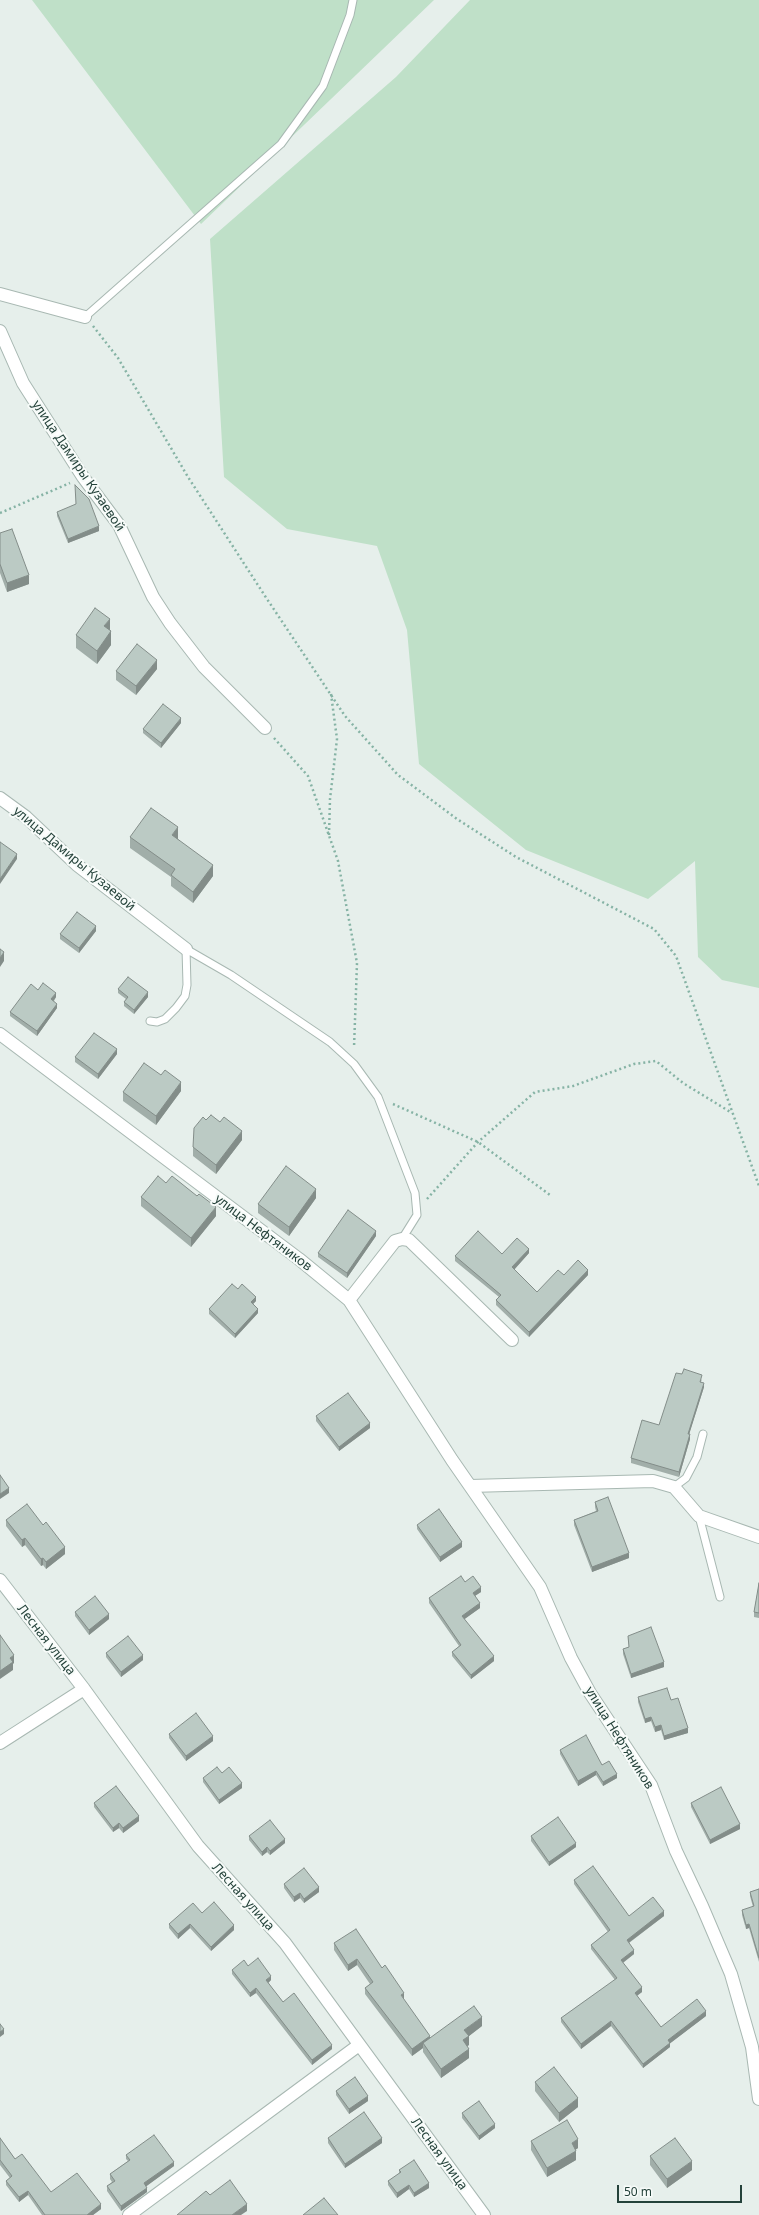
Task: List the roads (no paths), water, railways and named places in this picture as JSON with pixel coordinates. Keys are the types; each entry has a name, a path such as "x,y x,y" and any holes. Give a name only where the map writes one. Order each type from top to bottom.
{"street":[{"path":"0,294 86,317"},
{"name":"улица Дамиры Кузаевой","path":"0,331 23,383 83,477 119,525 153,597 170,623 204,667 265,728"},
{"name":"улица Дамиры Кузаевой","path":"0,798 26,817 77,865 186,949"},
{"name":"улица Нефтяников","path":"0,1034 299,1259 349,1300 470,1486 540,1587 571,1658 590,1693 651,1785 676,1851 702,1906 731,1974 752,2047 759,2099"},
{"path":"349,1300 395,1241 402,1239 409,1240 512,1340"},
{"path":"470,1486 653,1481 674,1487 699,1516 759,1537"},
{"name":"Лесная улица","path":"0,1580 84,1689 198,1846 285,1943 484,2215"},
{"path":"0,1743 84,1689"},
{"path":"128,2215 360,2045"}],"lane":[{"path":"86,317 281,144 323,86 350,15 353,0"},
{"path":"150,1021 157,1022 165,1019 185,996 187,985 186,949"},
{"path":"186,949 231,975 330,1042 354,1064 378,1097 415,1192 417,1214 402,1239"},
{"path":"674,1487 686,1478 697,1457 703,1434"},
{"path":"699,1516 720,1597"}]}
